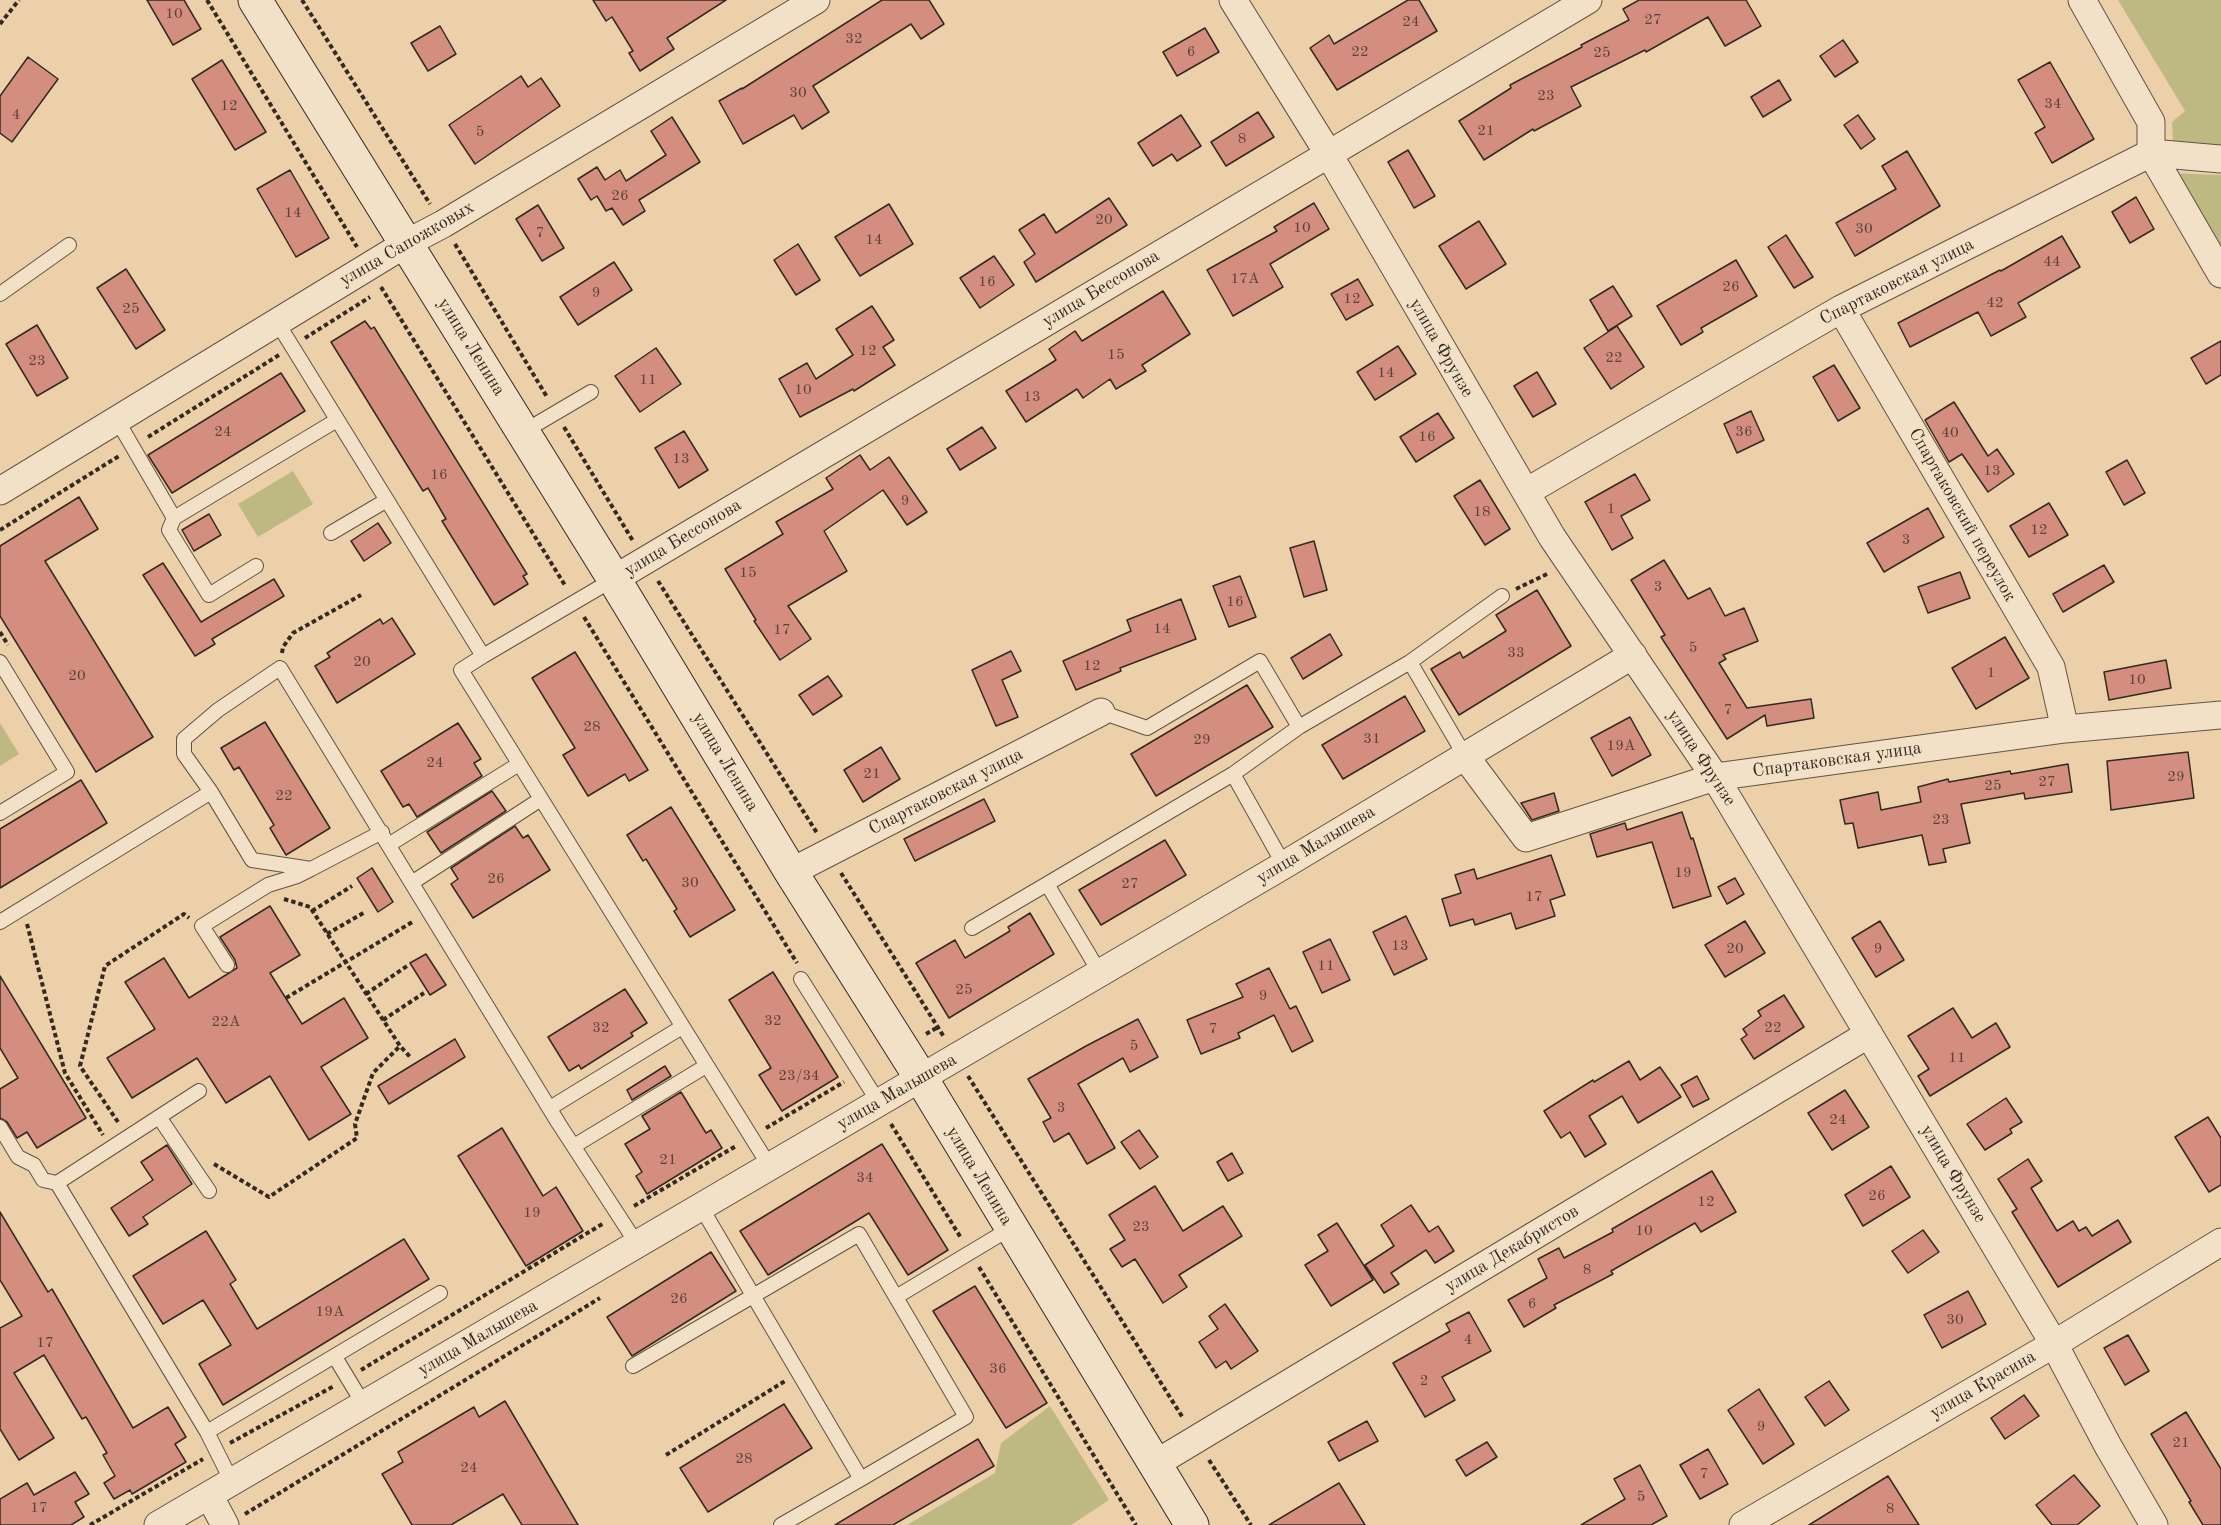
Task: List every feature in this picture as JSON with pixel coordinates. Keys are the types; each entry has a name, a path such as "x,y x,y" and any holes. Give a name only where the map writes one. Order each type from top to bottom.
{"main road":[{"name":"улица Ленина","path":"255,0 524,432 791,872 921,1078 1192,1525"}],"street":[{"name":"улица Сапожковых","path":"0,491 407,243 443,224 816,0"},
{"name":"улица Фрунзе","path":"1233,0 1328,153 1569,562 1715,777 2054,1344 2108,1446 2154,1525"},
{"name":"улица Бессонова","path":"614,579 1588,0"},
{"path":"2082,0 2151,122 2151,153 2221,274"},
{"path":"2151,153 2221,159"},
{"name":"Спартаковская улица","path":"1526,492 1841,309 2151,153"},
{"name":"Спартаковский переулок","path":"1841,309 2051,667 2065,729"},
{"name":"улица Малышева","path":"158,1525 770,1167 885,1114 921,1078 1284,865 1633,655"},
{"name":"Спартаковская улица","path":"791,872 1101,712"},
{"name":"Спартаковская улица","path":"1465,756 1526,838 1715,777 2065,729 2221,715"},
{"name":"улица Декабристов","path":"1155,1464 1869,1034"},
{"name":"улица Красина","path":"1743,1525 2054,1344 2221,1242"},
{"path":"209,1495 231,1522"}],"lane":[{"path":"0,294 69,245"},
{"path":"277,322 483,656"},
{"path":"524,432 591,392"},
{"path":"117,420 174,518"},
{"path":"256,566 209,595 169,530 174,518 337,420"},
{"path":"331,533 387,500"},
{"path":"614,579 460,670 770,1167"},
{"path":"972,928 1233,774 1299,727 1410,662 1502,596"},
{"path":"1101,712 1147,728 1260,661 1299,727"},
{"path":"0,662 68,772 0,813"},
{"path":"1410,662 1465,756"},
{"path":"310,869 252,860 211,792 184,754 184,739 218,710 280,668 550,1108 637,1244"},
{"path":"390,844 519,764"},
{"path":"1233,774 1284,865"},
{"path":"0,922 211,792"},
{"path":"412,882 541,799"},
{"path":"227,965 202,926 268,885 297,876 382,832"},
{"path":"1047,884 1100,973"},
{"path":"801,979 885,1114"},
{"path":"550,1108 682,1027"},
{"path":"574,1146 706,1066"},
{"path":"0,1126 18,1156 34,1165 43,1180 57,1183 199,1091"},
{"path":"159,1117 209,1191"},
{"path":"57,1183 207,1432 232,1482"},
{"path":"701,1207 861,1479"},
{"path":"896,1297 1011,1228"},
{"path":"633,1366 859,1234 966,1417 781,1525"},
{"path":"207,1432 440,1293"},
{"path":"334,1357 364,1405"}],"path":[{"path":"0,24 19,0"},
{"path":"207,0 797,964 803,974 801,979"},
{"path":"302,0 443,224 645,560"},
{"path":"0,530 372,296"},
{"path":"1502,596 1569,562"},
{"path":"280,668 283,647 293,633 361,595"},
{"path":"268,885 275,896 310,907 400,1046 411,1058"},
{"path":"312,911 352,886"},
{"path":"23,908 65,1073 111,1148"},
{"path":"286,998 430,911"},
{"path":"327,934 365,912"},
{"path":"129,1137 80,1066 105,966 184,914 202,926"},
{"path":"366,994 407,966"},
{"path":"383,1020 424,993"},
{"path":"902,1049 938,1027"},
{"path":"177,1142 269,1197 357,1138 355,1124 373,1073 400,1046"},
{"path":"90,1525 347,1378 617,1215 860,1073"},
{"path":"882,1130 885,1114"},
{"path":"885,1114 1136,1525"},
{"path":"231,1522 602,1296"},
{"path":"666,1455 799,1373"}],"shaded area":[{"path":"2118,0 2221,0 2221,148 2173,144 2172,122 2185,111"},
{"path":"2166,173 2221,175 2221,265"},
{"path":"293,471 313,504 258,537 238,504"},
{"path":"0,723 19,754 0,766"},
{"path":"1050,1406 1109,1500 1071,1525 907,1525 995,1473 1001,1443"}],"building":[{"path":"147,0 184,0 201,29 173,45"},
{"path":"593,0 726,0 667,38 674,49 640,71 629,53 633,51 612,17 606,21"},
{"path":"882,0 929,0 944,24 921,39 911,24 813,86 829,112 802,129 794,115 743,144 719,101 742,89"},
{"path":"1408,0 1419,0 1437,31 1337,90 1310,48 1329,35 1334,44"},
{"path":"1639,0 1746,0 1761,26 1725,46 1708,17 1646,52 1645,50 1571,87 1581,106 1534,131 1533,129 1484,160 1459,121 1511,88 1510,85 1629,20 1623,9"},
{"path":"440,26 456,54 428,71 411,43"},
{"path":"1205,28 1219,52 1177,76 1163,52"},
{"path":"1843,40 1858,62 1835,77 1820,56"},
{"path":"28,57 58,79 12,142 0,133 0,96"},
{"path":"222,60 266,132 235,150 192,79"},
{"path":"2050,62 2094,139 2052,163 2035,133 2045,127 2018,80"},
{"path":"521,76 528,87 541,78 560,106 475,164 449,125"},
{"path":"1779,80 1791,100 1763,117 1751,97"},
{"path":"1258,112 1274,137 1226,166 1211,142"},
{"path":"1181,115 1201,146 1177,161 1172,154 1153,166 1138,143"},
{"path":"1858,115 1875,139 1861,149 1844,125"},
{"path":"672,117 700,162 639,200 645,211 623,225 612,208 606,211 597,196 591,200 578,179 597,167 605,180 620,170 626,181 666,155 651,131"},
{"path":"1408,150 1435,196 1414,208 1388,162"},
{"path":"1907,151 1940,206 1855,256 1836,223 1896,189 1882,166"},
{"path":"290,170 329,238 296,257 257,189"},
{"path":"2136,197 2154,229 2130,243 2112,212"},
{"path":"1109,198 1127,225 1036,282 1024,262 1035,254 1019,230 1044,214 1056,233"},
{"path":"1314,203 1329,229 1270,264 1283,287 1233,316 1207,270 1277,231 1274,227"},
{"path":"889,204 913,244 860,276 835,237"},
{"path":"538,205 564,248 542,261 516,219"},
{"path":"1479,221 1506,264 1466,289 1439,246"},
{"path":"1786,235 1813,277 1794,288 1768,247"},
{"path":"2062,236 2080,267 2018,303 2026,317 1991,336 1978,312 1910,347 1898,323 2001,271"},
{"path":"798,244 820,280 796,295 774,260"},
{"path":"994,256 1014,285 980,308 960,278"},
{"path":"1736,260 1757,296 1701,328 1703,332 1681,345 1657,306"},
{"path":"614,262 632,290 578,325 560,297"},
{"path":"126,269 165,330 136,349 97,288"},
{"path":"1358,279 1373,305 1346,320 1331,294"},
{"path":"1613,286 1632,316 1608,331 1590,300"},
{"path":"1163,291 1190,334 1142,365 1146,371 1116,389 1110,379 1083,398 1077,389 1026,422 1006,391 1056,360 1049,349 1075,331 1082,341"},
{"path":"872,306 894,340 883,347 895,365 854,391 853,389 800,417 779,379 807,363 816,379 853,355 836,329"},
{"path":"365,321 371,329 374,327 527,574 523,576 528,584 494,605 442,521 446,519 428,488 423,491 331,342"},
{"path":"37,325 68,378 37,396 6,344"},
{"path":"1617,326 1644,367 1611,389 1584,348"},
{"path":"2221,341 2221,375 2206,384 2191,358"},
{"path":"1398,346 1416,374 1375,400 1357,372"},
{"path":"656,348 681,384 640,412 615,376"},
{"path":"1834,365 1860,408 1838,421 1813,377"},
{"path":"1537,372 1556,404 1533,417 1514,386"},
{"path":"281,373 305,411 172,493 148,455"},
{"path":"1954,402 1988,456 1997,449 2014,474 1988,492 1962,454 1949,462 1925,420"},
{"path":"1751,411 1764,440 1737,453 1724,424"},
{"path":"1438,413 1454,438 1416,462 1400,437"},
{"path":"982,427 996,448 960,470 947,449"},
{"path":"684,431 708,470 679,488 655,448"},
{"path":"860,455 870,470 889,457 927,512 907,525 883,490 824,531 847,571 788,606 811,639 780,660 754,621 756,620 725,569 783,534 776,522 833,489 826,478"},
{"path":"2127,460 2145,493 2124,505 2106,472"},
{"path":"1635,474 1650,500 1621,516 1633,538 1612,550 1585,502"},
{"path":"1480,480 1510,529 1485,545 1454,496"},
{"path":"79,497 98,529 45,561 153,737 96,772 0,616 0,546"},
{"path":"2049,503 2068,535 2029,557 2010,526"},
{"path":"1928,508 1944,537 1884,572 1867,543"},
{"path":"209,514 221,535 194,551 182,530"},
{"path":"378,523 391,543 364,561 351,541"},
{"path":"1314,541 1327,590 1304,597 1290,548"},
{"path":"1664,560 1688,599 1710,588 1725,616 1744,608 1758,641 1723,655 1726,659 1719,663 1747,708 1811,699 1814,718 1767,726 1765,715 1727,739 1661,637 1665,635 1631,580"},
{"path":"163,563 201,622 274,579 284,596 212,639 215,644 195,656 143,575"},
{"path":"2104,565 2114,582 2063,612 2053,594"},
{"path":"1960,572 1970,598 1928,613 1918,587"},
{"path":"1240,576 1256,617 1229,627 1213,586"},
{"path":"1537,590 1571,646 1459,715 1431,669 1460,652 1463,658 1506,631 1496,615"},
{"path":"1181,599 1196,639 1120,668 1121,671 1076,690 1063,661 1131,631 1127,620"},
{"path":"392,618 415,654 337,703 315,666 330,657 327,653 380,619 383,624"},
{"path":"1330,634 1342,655 1303,679 1291,658"},
{"path":"2005,637 2029,678 1976,709 1952,668"},
{"path":"1011,651 1021,671 1002,680 1018,717 996,726 972,670"},
{"path":"575,652 648,770 629,781 625,774 588,796 563,755 575,748 532,678"},
{"path":"2166,660 2171,688 2109,700 2104,672"},
{"path":"828,676 842,696 813,715 799,695"},
{"path":"1247,685 1273,727 1156,796 1131,754"},
{"path":"1405,696 1425,731 1343,779 1322,745"},
{"path":"1630,717 1651,755 1612,776 1591,738"},
{"path":"265,722 330,828 286,855 270,828 274,825 239,767 234,770 221,748"},
{"path":"458,723 481,759 474,763 482,776 417,817 409,804 403,807 381,771"},
{"path":"881,747 900,779 863,802 844,770"},
{"path":"2188,752 2194,798 2111,810 2107,761"},
{"path":"2068,764 2072,792 2025,799 2024,793 1961,804 1970,843 1943,849 1946,862 1929,865 1922,835 1858,848 1853,823 1845,824 1840,800 1878,792 1881,810 1921,802 1918,787 1948,779 1949,782"},
{"path":"81,780 107,823 0,888 0,829"},
{"path":"492,791 506,811 441,853 427,832"},
{"path":"1554,793 1559,811 1532,820 1521,803"},
{"path":"984,799 995,821 915,861 904,839"},
{"path":"671,807 735,910 690,937 674,911 677,909 646,859 643,861 627,835"},
{"path":"1682,812 1691,839 1693,838 1711,896 1673,908 1652,842 1597,857 1590,834 1625,823 1627,830"},
{"path":"515,826 523,838 528,835 550,870 473,918 451,884 458,879 451,868"},
{"path":"1165,840 1186,875 1101,925 1079,890"},
{"path":"1551,855 1565,895 1550,900 1555,916 1516,929 1511,913 1475,925 1473,919 1450,926 1442,899 1461,893 1455,875 1474,869 1477,879"},
{"path":"372,868 393,902 378,912 357,878"},
{"path":"1735,878 1744,894 1727,904 1718,887"},
{"path":"270,906 300,955 270,973 302,1024 344,998 368,1038 321,1067 351,1114 309,1140 270,1076 226,1103 197,1058 132,1098 107,1058 155,1029 125,982 164,958 189,998 237,968 235,960 220,937"},
{"path":"1030,913 1054,954 949,1018 916,963 955,940 965,958 1010,931 1008,927"},
{"path":"1406,916 1427,959 1394,975 1373,932"},
{"path":"1745,921 1765,953 1725,977 1705,945"},
{"path":"1880,921 1904,960 1876,977 1852,938"},
{"path":"1330,939 1350,980 1322,993 1303,952"},
{"path":"426,954 446,985 430,995 410,963"},
{"path":"1269,968 1290,1009 1296,1006 1313,1041 1292,1052 1274,1015 1238,1033 1240,1038 1201,1054 1187,1020 1243,997 1236,984"},
{"path":"773,972 838,1077 782,1111 759,1075 771,1068 729,1000"},
{"path":"0,976 86,1118 37,1148 27,1132 17,1138 7,1122 0,1118 0,1089 18,1078 0,1048"},
{"path":"625,989 647,1023 631,1033 633,1036 581,1069 579,1065 569,1071 548,1037"},
{"path":"1784,995 1804,1027 1754,1059 1741,1039 1747,1035 1743,1029 1761,1016 1758,1011"},
{"path":"1953,1008 1972,1038 1996,1023 2010,1047 1930,1096 1918,1076 1929,1069 1908,1036"},
{"path":"1138,1019 1158,1057 1130,1072 1123,1058 1078,1084 1115,1148 1087,1164 1069,1133 1054,1142 1043,1122 1051,1118 1028,1079"},
{"path":"455,1039 465,1057 389,1104 378,1086"},
{"path":"1629,1061 1640,1080 1660,1067 1681,1097 1638,1123 1622,1096 1589,1116 1606,1144 1585,1157 1570,1132 1561,1138 1544,1111 1593,1080 1594,1082"},
{"path":"665,1066 671,1076 632,1100 627,1090"},
{"path":"1697,1076 1709,1099 1693,1107 1681,1085"},
{"path":"1845,1090 1869,1127 1832,1150 1808,1113"},
{"path":"681,1092 706,1133 711,1130 722,1148 647,1194 636,1176 642,1172 625,1144 650,1129 642,1116"},
{"path":"2006,1098 2022,1122 2010,1129 2012,1133 1985,1150 1967,1124"},
{"path":"2208,1117 2221,1138 2221,1185 2209,1192 2175,1137"},
{"path":"502,1128 543,1196 556,1187 583,1231 526,1266 458,1156"},
{"path":"1139,1130 1158,1157 1140,1169 1121,1142"},
{"path":"882,1144 948,1250 908,1275 869,1213 768,1275 740,1231"},
{"path":"167,1145 192,1184 143,1217 148,1224 129,1236 111,1208 153,1180 141,1162"},
{"path":"1232,1153 1243,1173 1228,1181 1217,1162"},
{"path":"2028,1159 2042,1181 2031,1188 2057,1231 2073,1221 2079,1231 2086,1227 2092,1236 2118,1220 2131,1242 2058,1287 2012,1212 2017,1209 1998,1179"},
{"path":"1891,1166 1910,1197 1863,1226 1845,1195"},
{"path":"1712,1171 1736,1212 1701,1232 1695,1223 1611,1271 1613,1274 1554,1305 1556,1308 1524,1327 1508,1300 1547,1278 1538,1259 1559,1248 1564,1258 1613,1232 1612,1229"},
{"path":"1155,1186 1183,1231 1223,1206 1242,1236 1179,1275 1187,1287 1163,1303 1135,1259 1122,1267 1110,1249 1125,1240 1109,1215"},
{"path":"1411,1205 1429,1232 1438,1226 1454,1251 1435,1263 1426,1250 1391,1273 1399,1284 1384,1293 1365,1265 1394,1246 1381,1225"},
{"path":"0,1212 48,1292 52,1289 133,1428 168,1407 186,1437 175,1444 186,1462 132,1494 130,1490 114,1499 104,1483 115,1476 103,1455 107,1453 86,1417 82,1419 44,1355 14,1373 54,1438 19,1460 0,1429 0,1328 22,1316 0,1280"},
{"path":"1337,1223 1373,1280 1331,1306 1305,1265 1328,1251 1318,1235"},
{"path":"1923,1230 1939,1252 1908,1273 1892,1251"},
{"path":"206,1231 236,1280 230,1284 257,1329 404,1239 429,1279 223,1405 199,1364 231,1345 203,1300 163,1324 133,1276"},
{"path":"711,1252 736,1291 632,1356 607,1317"},
{"path":"975,1286 1047,1403 1006,1428 933,1311"},
{"path":"1968,1291 1986,1324 1942,1348 1924,1315"},
{"path":"1225,1304 1258,1351 1231,1369 1226,1361 1216,1368 1199,1342 1218,1329 1209,1316"},
{"path":"1469,1312 1491,1351 1442,1377 1455,1400 1425,1417 1393,1363 1450,1331 1446,1324"},
{"path":"2128,1335 2149,1371 2125,1385 2104,1348"},
{"path":"1829,1381 1849,1410 1825,1426 1805,1397"},
{"path":"1759,1389 1794,1444 1763,1464 1728,1410"},
{"path":"2024,1395 2039,1416 2005,1439 1991,1418"},
{"path":"505,1401 578,1525 522,1525 503,1494 451,1525 412,1525 382,1474 403,1462 398,1452 474,1407 479,1417"},
{"path":"784,1404 812,1448 708,1512 680,1468"},
{"path":"2186,1412 2221,1469 2221,1525 2203,1525 2151,1434"},
{"path":"1367,1421 1378,1441 1339,1461 1328,1442"},
{"path":"978,1439 994,1466 893,1525 835,1525"},
{"path":"1487,1442 1497,1457 1466,1476 1456,1460"},
{"path":"1708,1449 1728,1484 1700,1499 1680,1465"},
{"path":"1640,1465 1667,1516 1651,1525 1581,1525 1625,1499 1614,1479"},
{"path":"75,1472 89,1494 75,1502 84,1517 71,1525 0,1525 0,1499 27,1483 34,1495"},
{"path":"2074,1475 2100,1506 2077,1525 2052,1525 2036,1505"},
{"path":"1888,1476 1919,1525 1809,1525"},
{"path":"1339,1483 1365,1525 1269,1525"}]}
